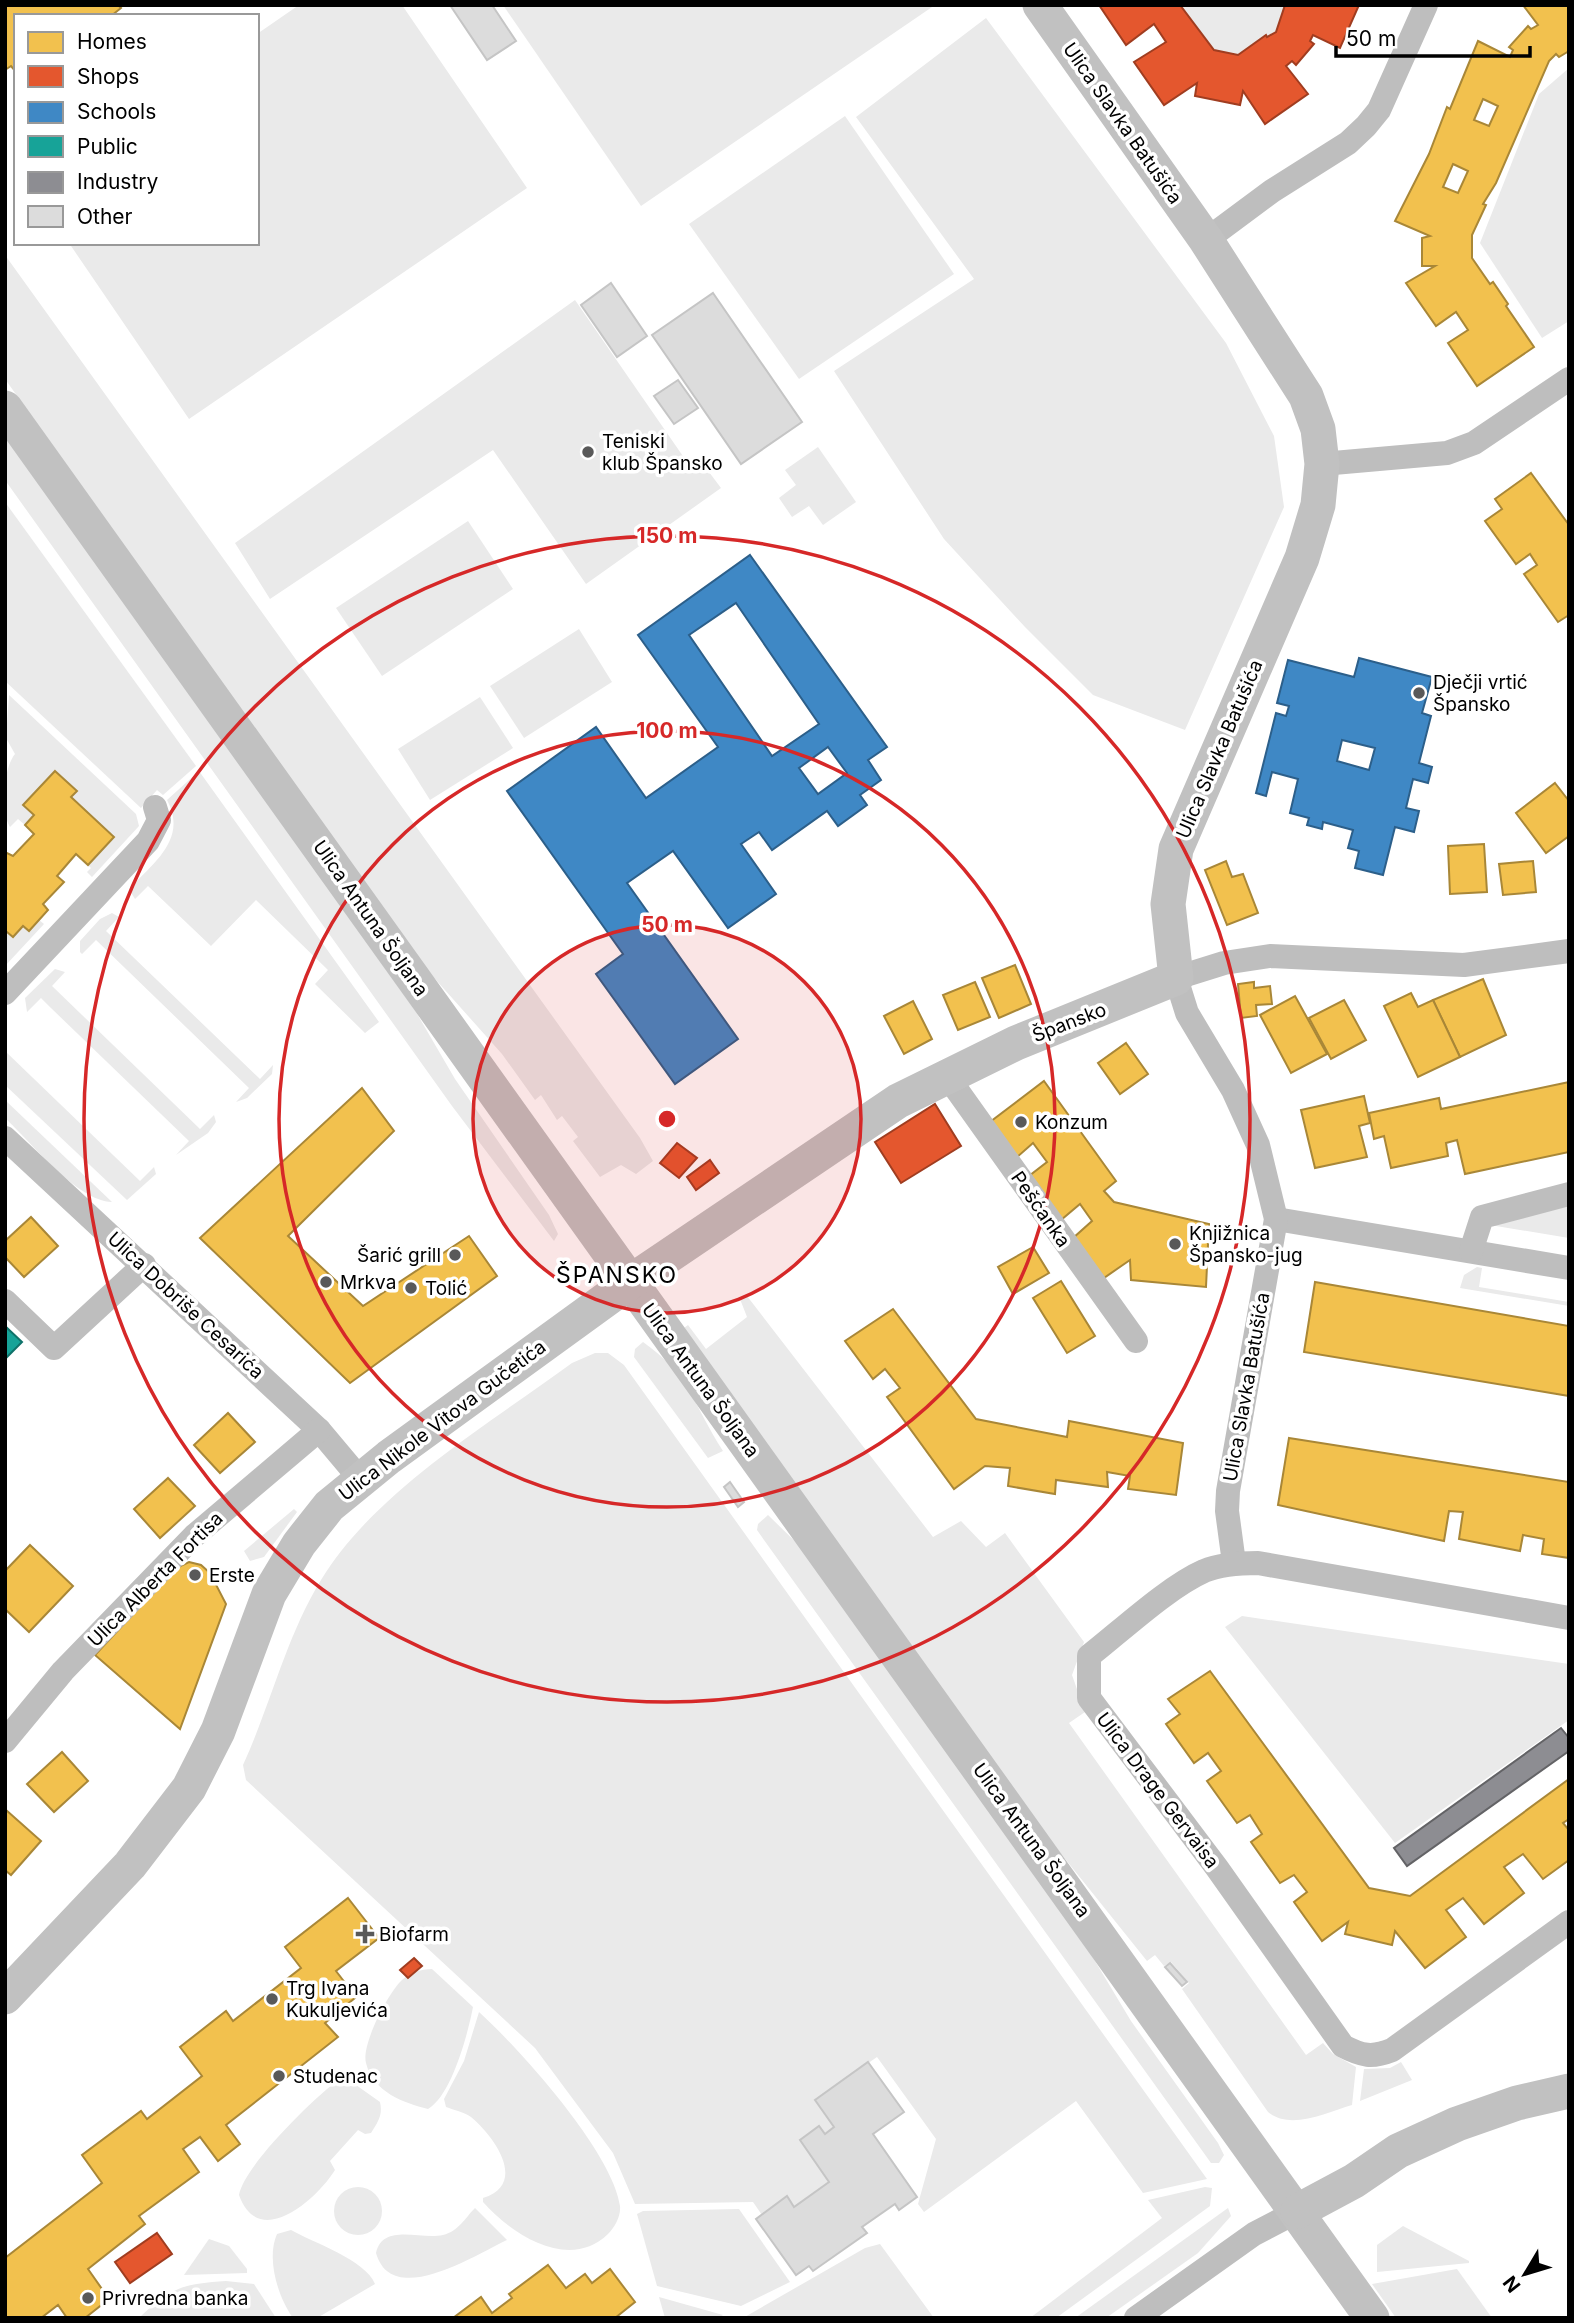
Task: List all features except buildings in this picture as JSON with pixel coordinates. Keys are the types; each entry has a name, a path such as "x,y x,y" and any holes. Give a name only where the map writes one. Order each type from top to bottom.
{"street":[{"name":"Ulica Slavka Batušića","path":"1040,5 1206,240 1306,396 1318,429 1322,464 1318,505 1302,558 1176,849 1168,904 1176,978 1187,1013 1233,1090 1258,1145 1276,1219 1228,1491 1227,1511 1234,1563"},
{"path":"1206,240 1272,191 1348,143 1366,126 1379,110 1426,5"},
{"path":"1322,464 1447,453 1474,443 1569,379"},
{"name":"Ulica Antuna Šoljana","path":"5,408 1372,2318"},
{"path":"5,993 148,841 159,820 155,807"},
{"name":"Špansko","path":"630,1282 887,1108 1016,1043 1176,978 1224,963 1270,956 1464,965 1569,951"},
{"name":"Pešćanka","path":"947,1076 1136,1341"},
{"name":"Ulica Dobriše Cesarića","path":"5,1138 319,1430 361,1480"},
{"path":"1471,1251 1482,1217 1569,1194"},
{"path":"1276,1219 1569,1268"},
{"path":"5,1301 54,1348 144,1265"},
{"name":"Ulica Nikole Vitova Gučetića","path":"5,1997 130,1865 170,1815 207,1756 269,1594 283,1569 329,1506 630,1282"},
{"name":"Ulica Alberta Fortisa","path":"5,1741 63,1671 194,1536 319,1430"},
{"name":"Ulica Drage Gervaisa","path":"1569,1618 1258,1563 1234,1563 1204,1572 1179,1587 1089,1656 1089,1698 1217,1868 1343,2046 1362,2056 1378,2056 1392,2050 1569,1922"},
{"path":"1136,2318 1254,2234 1354,2181 1398,2151 1457,2124 1517,2103 1569,2091"}],"shaded area":[{"path":"299,5 402,5 527,188 189,419 70,245 259,245 259,33"},
{"path":"503,5 935,5 641,206"},
{"path":"1180,5 1285,5 1276,32 1267,37 1265,35 1238,55 1214,50"},
{"path":"986,18 1226,343 1274,436 1284,507 1185,730 1093,695 1025,627 944,539 834,371 974,279 856,117"},
{"path":"1569,68 1569,321 1542,338 1480,243 1539,94"},
{"path":"845,116 954,274 799,379 689,224"},
{"path":"5,255 640,1138 653,1161 636,1174 621,1165 600,1177 573,1141 578,1137 562,1116 557,1120 541,1095 535,1100 502,1054 428,971 5,379"},
{"name":"Teniski klub Špansko","path":"575,300 687,462 697,456 721,488 586,584 493,450 270,599 235,543"},
{"path":"5,431 416,1012 455,1079 549,1215 558,1234 554,1241 452,1106 5,480"},
{"path":"818,447 856,502 823,525 809,506 792,517 779,498 796,485 785,470"},
{"path":"5,502 196,766 163,795 157,790 141,808 5,681"},
{"path":"468,521 513,589 382,676 336,608"},
{"path":"579,629 612,682 524,738 490,686"},
{"path":"9,695 136,814 139,826 92,877 87,872 91,868 88,865 114,837 71,797 77,791 55,771 23,805 34,815 25,825 18,819 10,827 4,801 8,769 15,754 6,738"},
{"path":"480,697 513,748 430,800 398,749"},
{"path":"199,771 379,1022 365,1033 315,984 328,970 256,900 211,946 148,886 135,899 130,891 133,885 160,857 171,837 174,825 167,800"},
{"path":"112,913 119,917 106,931 260,1079 273,1065 272,1074 247,1098 236,1102 249,1088 96,940 82,954 80,952 80,941 100,919"},
{"path":"39,920 44,924 5,966 5,934 7,932 13,937 23,926"},
{"path":"55,969 65,972 52,986 200,1129 214,1115 216,1122 208,1133 176,1155 189,1141 41,998 27,1012 25,998"},
{"path":"5,1051 140,1181 154,1167 156,1174 127,1200 5,1085"},
{"path":"5,1100 112,1202 84,1192 55,1169 5,1118"},
{"path":"1569,1206 1569,1238 1490,1225"},
{"path":"1477,1267 1482,1268 1479,1287 1569,1302 1569,1306 1460,1288 1464,1275"},
{"path":"747,1296 933,1537 961,1521 986,1547 1005,1533 1084,1642 1072,1675 1085,1712 1069,1723 1306,2055 1323,2043 1333,2054 1356,2067 1352,2105 1298,2120 1287,2120 1268,2112 1182,1989 1189,1983 1171,1962 1164,1966 1155,1955 1147,1961 1054,1845 684,1328 688,1325 706,1349 747,1317 740,1299"},
{"path":"643,1342 659,1354 681,1379 723,1451 708,1458 634,1357 635,1349"},
{"path":"595,1353 608,1353 624,1365 1207,2179 1143,2193 1076,2101 924,2212 918,2204 936,2139 877,2057 815,2100 834,2127 825,2134 819,2127 829,2182 794,2207 787,2197 762,2215 753,2202 635,2204 613,2153 535,2048 246,1780 243,1765 288,1647 321,1580 344,1548 371,1517 436,1461 572,1363"},
{"path":"294,1509 297,1512 264,1557 250,1561 244,1551"},
{"path":"768,1515 809,1555 1077,1931 1131,2021 1218,2143 1224,2155 1219,2163 1211,2163 757,1530 758,1524"},
{"path":"1242,1616 1569,1664 1569,1720 1395,1843 1225,1627"},
{"path":"432,1969 473,2007 463,2047 451,2077 437,2102 428,2109 382,2089 370,2073 366,2055 377,2020 396,1987 412,1973"},
{"path":"479,2012 517,2050 562,2103 601,2159 614,2184 620,2206 618,2217 608,2234 593,2245 576,2250 541,2244 509,2226 483,2202 483,2198 496,2191 503,2182 503,2160 480,2126 468,2115 446,2107 444,2099 464,2061"},
{"path":"1401,2062 1412,2080 1360,2101 1364,2069 1390,2068"},
{"path":"338,2080 356,2085 380,2102 380,2115 376,2125 371,2133 365,2134 358,2130 330,2161 335,2170 327,2182 302,2205 273,2219 260,2219 248,2211 239,2195 244,2183 253,2167 281,2134"},
{"path":"358,2187 375,2194 382,2211 375,2228 358,2235 341,2228 334,2211 341,2194"},
{"path":"1205,2187 1212,2188 1210,2206 1056,2318 1030,2318 1162,2218 1148,2200"},
{"path":"475,2208 507,2240 456,2265 416,2277 399,2277 385,2269 376,2253 386,2238 394,2235 434,2236 449,2233"},
{"path":"1228,2208 1231,2216 1198,2253 1106,2318 1075,2318"},
{"path":"739,2209 790,2282 741,2306 657,2286 637,2214 643,2211"},
{"path":"1403,2226 1469,2263 1377,2272 1377,2245"},
{"path":"291,2230 361,2267 375,2284 317,2318 293,2318 278,2289 273,2266 277,2234"},
{"path":"209,2239 229,2246 247,2269 247,2273 184,2275"},
{"path":"880,2244 934,2318 743,2318 865,2248"},
{"path":"1457,2269 1492,2318 1396,2318 1372,2284"},
{"path":"226,2281 254,2284 276,2318 139,2318 169,2293 178,2289"},
{"path":"659,2297 723,2315 718,2318 665,2318"}],"place":[{"name":"Teniski klub Špansko","path":"588,452"},
{"name":"Dječji vrtić Špansko","path":"1419,693"},
{"name":"Konzum","path":"1021,1122"},
{"name":"Knjižnica Špansko-jug","path":"1175,1244"},
{"name":"Šarić grill","path":"455,1255"},
{"name":"Mrkva","path":"326,1282"},
{"name":"Tolić","path":"411,1288"},
{"name":"Erste","path":"195,1575"},
{"name":"Biofarm","path":"365,1934"},
{"name":"Trg Ivana Kukuljevića","path":"272,1999"},
{"name":"Studenac","path":"279,2076"},
{"name":"Privredna banka","path":"88,2298"}],"district":[{"name":"ŠPANSKO","path":"617,1275"}]}
